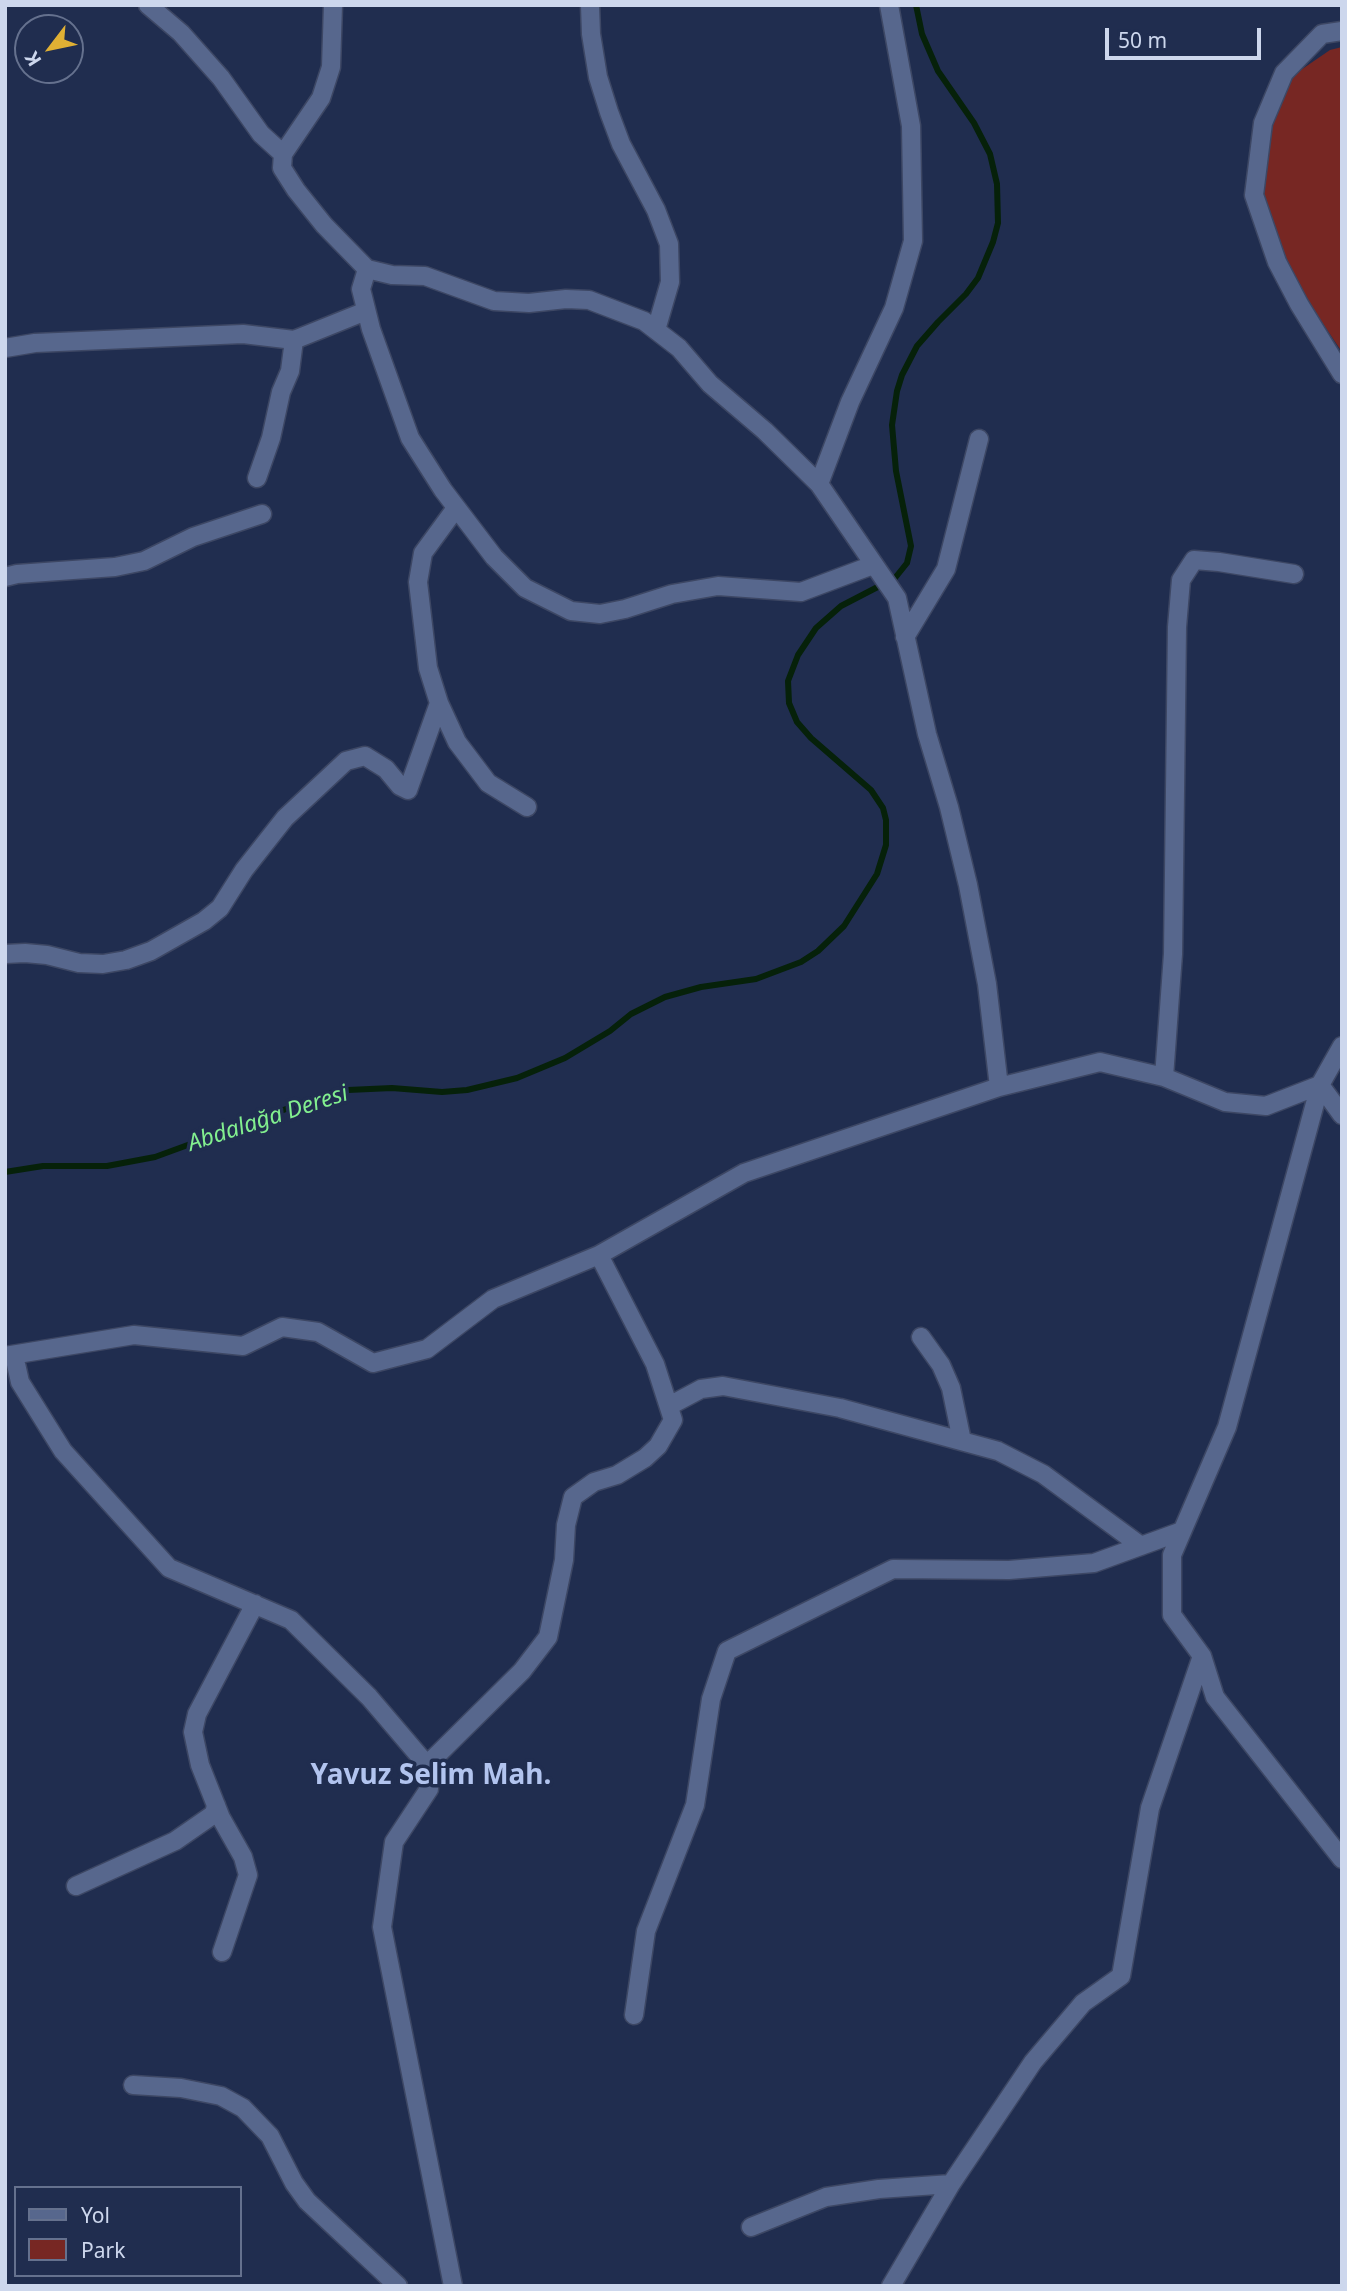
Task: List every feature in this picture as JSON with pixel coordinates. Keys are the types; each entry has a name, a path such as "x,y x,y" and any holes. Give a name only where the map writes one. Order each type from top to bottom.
{"street":[{"path":"148,5 181,33 221,78 261,134 283,154"},
{"path":"333,5 331,67 321,98 283,154 282,169 324,225 367,269 392,275 425,276 494,301 529,303 566,299 589,300 644,321 679,348 710,384 765,431 819,484 897,598 927,734 949,807 968,885 987,984 999,1087"},
{"path":"590,5 591,34 598,77 609,113 621,144 656,210 668,244 670,282 656,330"},
{"path":"819,484 850,402 894,307 913,241 911,125 889,5"},
{"path":"1342,31 1322,34 1284,73 1263,123 1254,195 1277,262 1342,374"},
{"path":"367,269 361,289 366,311 410,438 456,508 494,557 526,588 571,611 600,614 672,594 718,586 801,592 876,570"},
{"path":"5,348 35,343 243,334 294,340 366,311"},
{"path":"257,478 271,438 281,392 290,371 294,340"},
{"path":"905,637 946,569 979,439"},
{"path":"456,508 423,553 418,582 428,668 439,703 457,743 488,783 527,807"},
{"path":"5,577 115,567 144,561 194,537 262,514"},
{"path":"1164,1077 1173,954 1177,627 1181,580 1194,560 1294,575"},
{"path":"5,954 47,955 79,963 103,964 126,960 151,951 204,921 220,908 244,870 285,818 346,761 365,756 386,769 400,786 408,790 439,703"},
{"path":"1342,1046 1320,1085 1227,1427 1172,1555 1172,1615 1202,1656 1215,1698 1342,1860"},
{"path":"453,2286 382,1927 394,1842 429,1789 427,1765 369,1697 291,1620 169,1568 63,1451 20,1382 10,1356 134,1335 243,1346 282,1327 318,1332 373,1363 427,1349 493,1299 599,1255 744,1173 999,1087 1100,1062 1164,1077 1225,1101 1266,1106 1320,1085"},
{"path":"1320,1085 1342,1115"},
{"path":"427,1765 522,1671 548,1637 564,1560 566,1525 573,1497 594,1482 617,1475 645,1458 658,1446 673,1420 655,1364 599,1255"},
{"path":"920,1337 941,1365 951,1388 962,1441"},
{"path":"669,1406 701,1389 723,1386 840,1408 998,1451 1043,1474 1141,1546"},
{"path":"634,2015 646,1931 695,1805 711,1699 727,1651 893,1569 1009,1570 1094,1563 1182,1531"},
{"path":"222,1952 248,1875 243,1857 216,1805 200,1765 192,1732 197,1714 254,1604"},
{"path":"891,2286 951,2183 1033,2062 1083,2003 1121,1976 1150,1808 1202,1656"},
{"path":"76,1886 175,1841 214,1814 216,1805"},
{"path":"134,2085 181,2088 220,2096 243,2108 270,2136 294,2183 307,2201 398,2286"},
{"path":"751,2227 826,2197 951,2183"}],"green space":[{"path":"1342,47 1342,352 1284,266 1253,165 1276,87 1330,50"}],"waterway":[{"name":"Abdalağa Deresi","path":"5,1172 43,1166 107,1166 155,1157 327,1094 348,1090 392,1088 442,1092 467,1090 517,1078 565,1058 610,1031 631,1014 665,997 701,987 756,979 801,962 818,951 844,926 877,874 886,845 886,820 883,808 871,790 811,738 797,722 789,703 788,681 798,655 816,628 841,606 895,578 907,563 911,546 896,471 892,425 897,391 917,346 978,278 998,223 997,184 990,154 974,123 938,71 922,34 916,5"}],"district":[{"name":"Yavuz Selim Mah.","path":"431,1776"}]}
